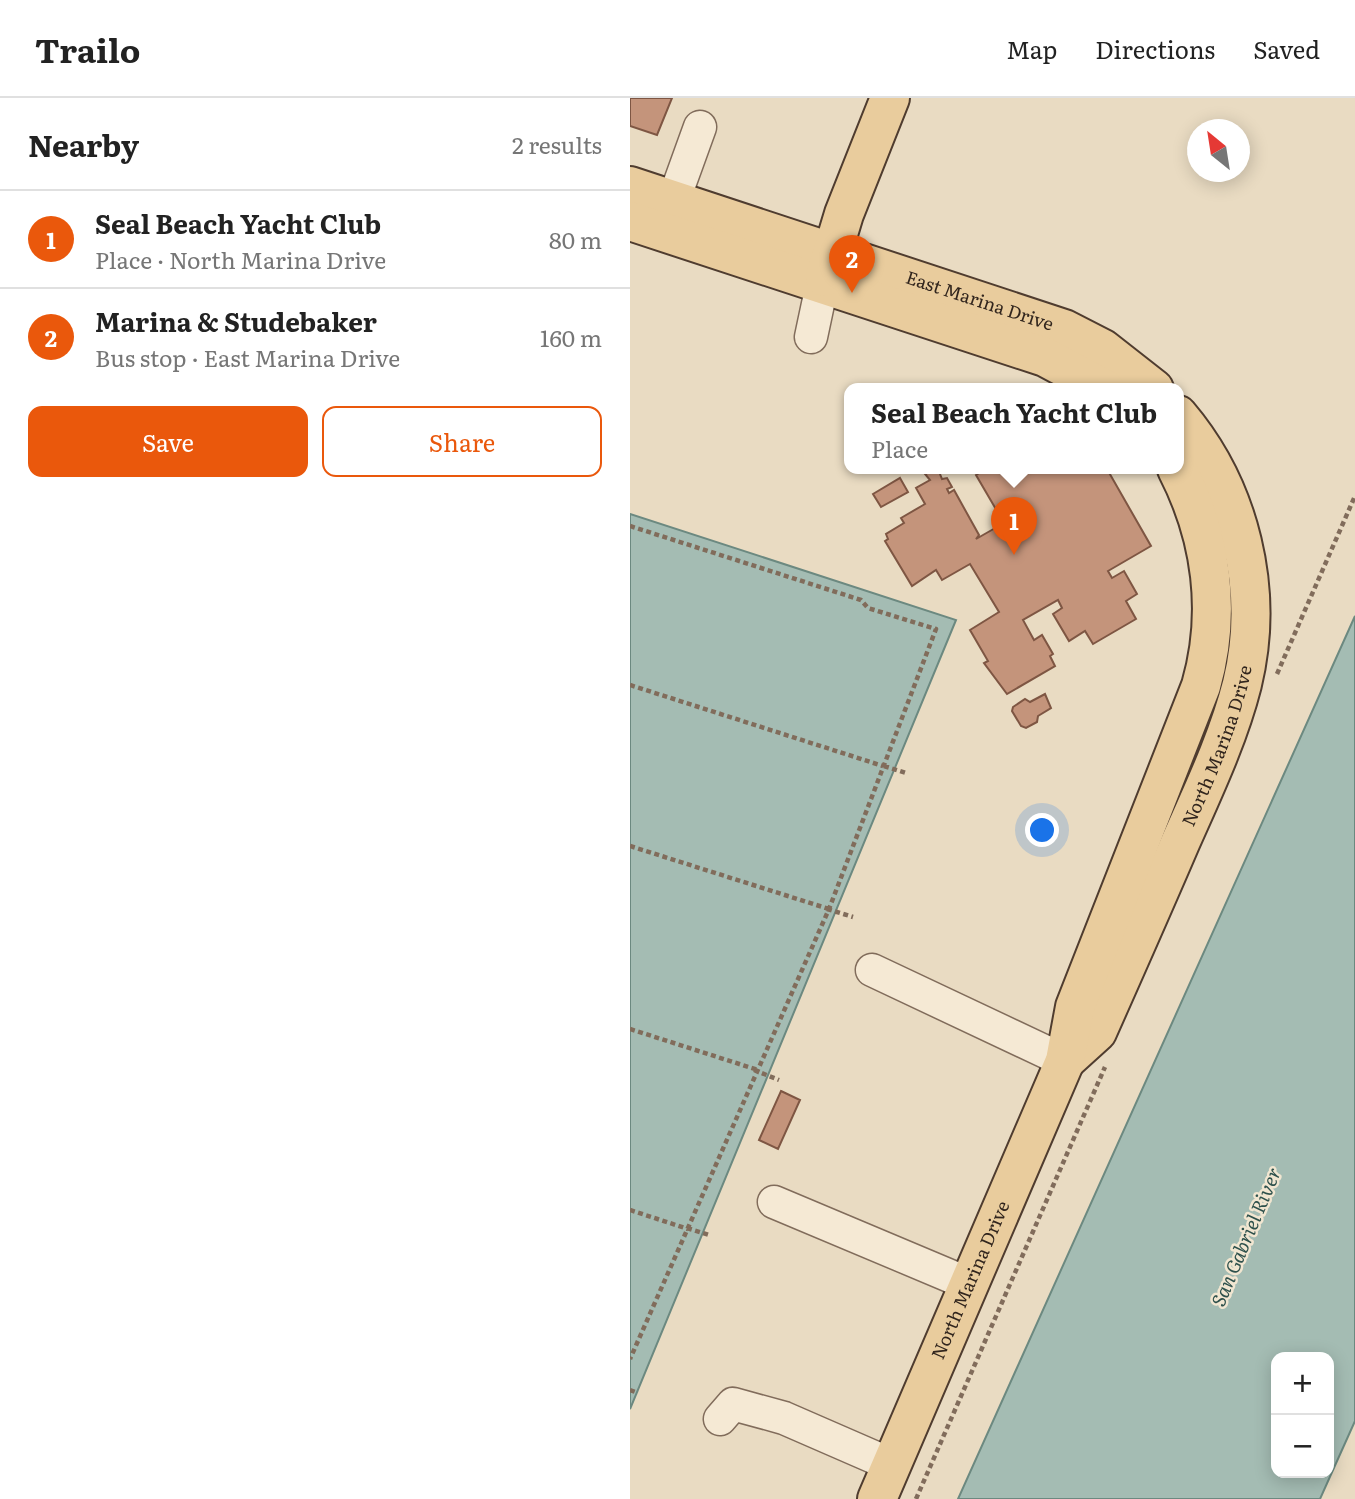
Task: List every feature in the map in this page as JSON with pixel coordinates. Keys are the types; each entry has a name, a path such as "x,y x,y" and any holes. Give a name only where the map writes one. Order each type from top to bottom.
{"main road":[{"path":"827,268 890,98"},
{"name":"East Marina Drive","path":"630,187 674,199 827,268 1045,358 1093,383"},
{"name":"East Marina Drive","path":"630,220 827,268 896,276 1064,329 1103,349 1146,383"},
{"name":"North Marina Drive","path":"1065,1061 1097,1032 1214,765 1242,683 1250,611 1242,534 1213,463 1184,423"},
{"name":"North Marina Drive","path":"877,1499 1065,1061 1074,1007 1192,713 1211,653 1214,612 1211,572 1202,532 1179,474"}],"lane":[{"path":"674,199 700,127"},
{"path":"810,337 827,268"},
{"path":"872,970 1065,1061"},
{"path":"774,1202 969,1284"},
{"path":"720,1419 733,1404 784,1418 892,1465"}],"path":[{"path":"630,526 861,600 868,608 936,629 829,909 630,1359"},
{"path":"630,685 906,773"},
{"path":"863,760 883,766"},
{"path":"630,846 853,917"},
{"path":"809,903 829,909"},
{"path":"630,1029 758,1070"},
{"path":"736,1063 779,1080"},
{"path":"630,1210 709,1235"},
{"path":"665,1221 688,1229"},
{"path":"630,1391 638,1393"}],"water":[{"path":"630,514 956,620 630,1409"},
{"name":"San Gabriel River","path":"1355,616 1355,1421 1334,1468 1334,1352 1271,1352 1271,1478 1329,1478 1320,1499 958,1499"}],"building":[{"path":"630,98 672,98 657,135 630,126"},
{"path":"925,474 940,474 942,479 947,478 952,487 947,489 949,493 954,490 979,535 976,539 1004,523 978,474 1110,474 1151,546 1108,571 1112,578 1124,571 1137,594 1126,601 1136,619 1093,644 1085,631 1069,641 1053,614 1062,608 1058,600 1023,620 1034,640 1042,635 1053,654 1050,656 1055,666 1007,694 984,663 988,661 970,630 999,612 970,564 942,580 936,570 912,586 885,541 888,539 886,534 904,523 901,518 925,504 916,488 930,480"},
{"path":"900,478 908,492 881,507 873,494"},
{"path":"1045,694 1051,708 1038,716 1037,722 1026,728 1021,726 1012,711 1013,707 1025,699 1030,702"},
{"path":"781,1091 800,1100 778,1149 759,1140"}],"place":[{"name":"Marina & Studebaker","path":"852,293"},
{"name":"Seal Beach Yacht Club","path":"1014,555"}]}
